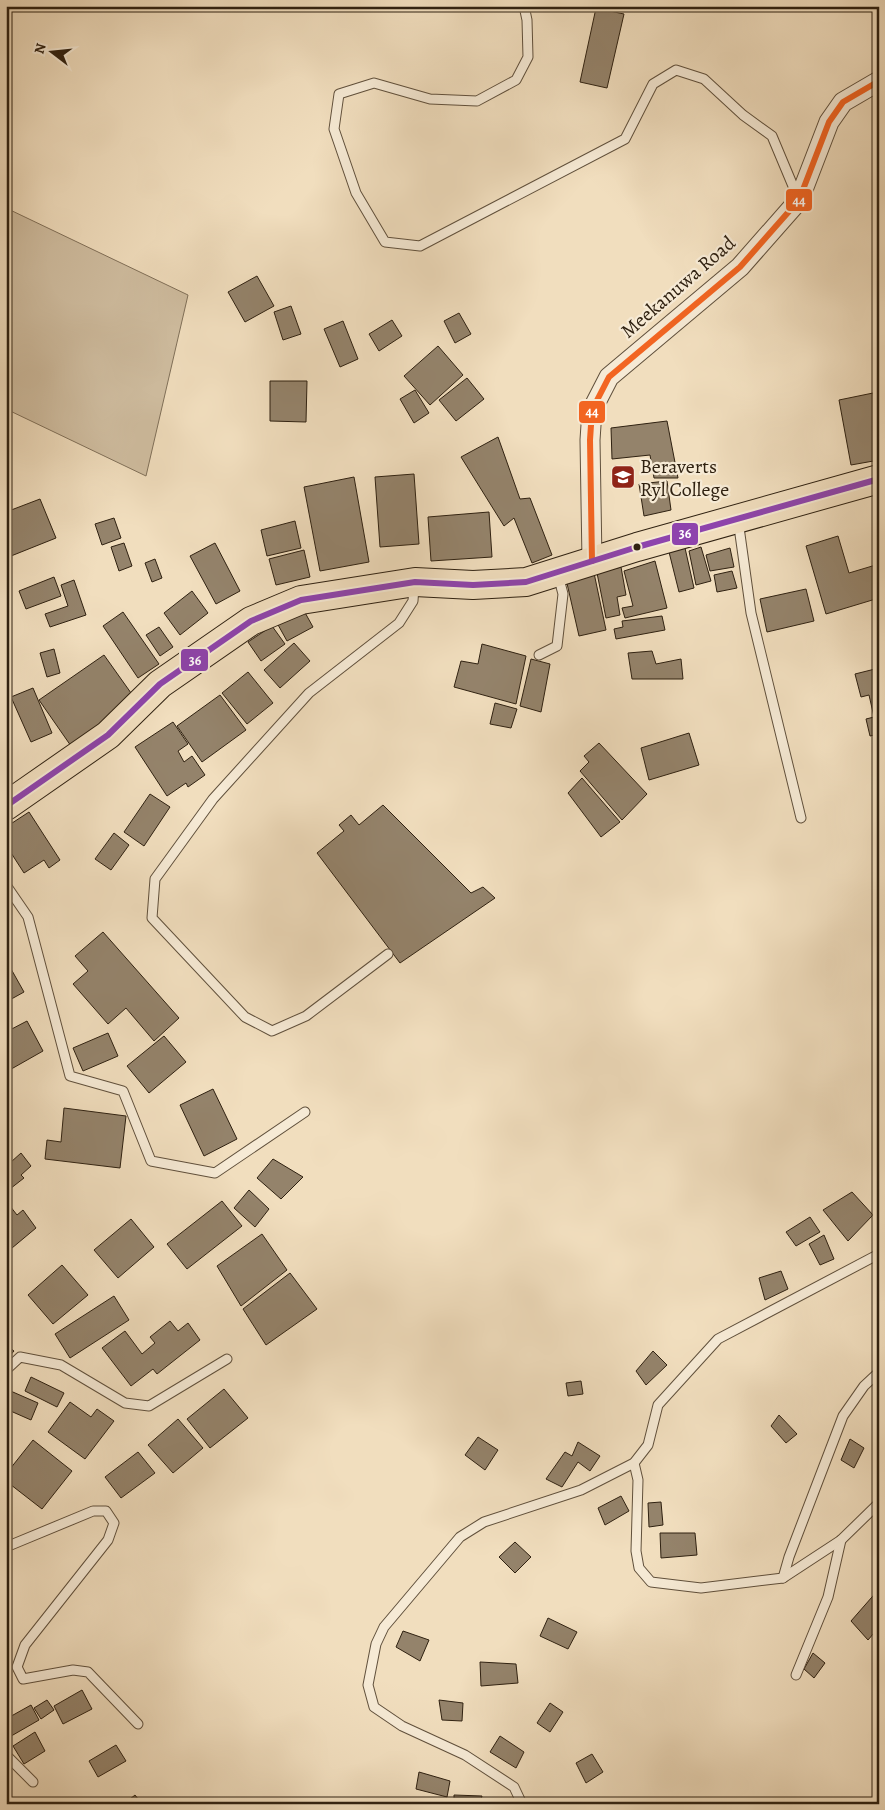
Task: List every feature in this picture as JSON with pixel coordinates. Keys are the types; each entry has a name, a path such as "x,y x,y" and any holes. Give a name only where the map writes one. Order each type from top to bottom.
{"main road":[{"path":"6,806 108,735 160,684 251,621 301,600 415,582 473,585 526,582 592,561 879,479"}],"street":[{"name":"Meekanuwa Road","path":"592,561 590,440 592,410 609,376 740,267 799,200 829,122 843,102 879,81"}],"lane":[{"path":"524,6 527,20 528,58 516,80 477,101 430,99 374,83 340,94 334,129 356,193 385,242 420,246 625,139 653,84 676,70 704,79 743,115 772,136 799,200"},
{"path":"738,520 751,613 801,818"},
{"path":"539,655 557,646 563,594 558,572"},
{"path":"388,954 306,1016 272,1031 244,1017 152,918 155,879 213,800 310,693 399,622 413,601 415,582"},
{"path":"6,885 28,917 70,1076 123,1091 151,1161 215,1173 305,1112"},
{"path":"522,1804 514,1788 465,1756 402,1726 374,1707 368,1685 376,1644 384,1627 460,1536 484,1522 582,1490 634,1463 648,1445 658,1405 718,1339 879,1254"},
{"path":"6,1370 20,1358 61,1365 126,1403 149,1406 227,1359"},
{"path":"783,1578 789,1557 843,1416 864,1386 879,1372"},
{"path":"634,1463 638,1480 636,1551 639,1568 651,1582 701,1588 783,1578 841,1540 879,1503"},
{"path":"6,1547 93,1511 106,1511 114,1524 108,1540 25,1645 17,1667 23,1679 73,1670 88,1672 138,1724"},
{"path":"796,1675 828,1598 841,1540"},
{"path":"6,1755 33,1782"}],"shaded area":[{"path":"6,208 188,295 146,476 6,409"}],"building":[{"path":"596,8 624,14 607,88 580,82"},
{"path":"257,276 274,306 245,322 228,292"},
{"path":"291,306 301,334 283,340 274,312"},
{"path":"459,313 471,334 455,343 444,321"},
{"path":"392,320 402,336 379,351 369,334"},
{"path":"343,321 358,359 340,367 324,329"},
{"path":"438,346 463,375 430,405 404,376"},
{"path":"467,378 484,399 456,421 439,400"},
{"path":"270,381 307,381 306,422 270,421"},
{"path":"415,390 429,413 414,423 400,399"},
{"path":"873,393 879,427 879,460 851,465 839,400"},
{"path":"667,421 678,478 654,478 650,455 612,459 611,428"},
{"path":"498,437 520,499 530,498 552,555 532,563 514,518 504,526 461,457"},
{"path":"414,474 419,544 380,547 375,477"},
{"path":"354,477 369,562 320,571 304,487"},
{"path":"667,481 671,510 644,516 639,484"},
{"path":"40,499 56,538 6,558 6,512"},
{"path":"489,512 492,557 431,561 428,517"},
{"path":"114,518 121,538 102,545 95,524"},
{"path":"295,521 301,548 267,556 261,530"},
{"path":"838,536 849,573 879,564 879,598 826,614 806,546"},
{"path":"124,543 132,566 119,571 111,547"},
{"path":"215,543 240,591 216,604 190,556"},
{"path":"701,547 711,581 696,585 689,551"},
{"path":"685,548 694,588 679,592 669,552"},
{"path":"730,548 734,567 710,571 706,555"},
{"path":"304,550 310,577 276,585 269,559"},
{"path":"155,559 162,578 152,582 145,563"},
{"path":"655,561 667,608 625,618 622,608 633,606 624,571"},
{"path":"621,567 626,595 617,597 620,615 606,618 597,573"},
{"path":"732,571 737,588 717,592 714,575"},
{"path":"594,573 606,630 579,636 566,579"},
{"path":"54,577 61,596 26,609 19,591"},
{"path":"74,580 86,615 50,627 45,614 68,606 61,585"},
{"path":"806,589 814,621 767,632 760,599"},
{"path":"192,591 208,613 180,635 164,613"},
{"path":"303,609 313,627 287,641 277,623"},
{"path":"123,612 159,664 138,678 103,626"},
{"path":"662,616 665,630 616,639 614,629 623,627 622,621"},
{"path":"272,626 285,644 261,661 248,642"},
{"path":"159,627 173,647 160,656 146,635"},
{"path":"294,643 310,661 280,688 264,670"},
{"path":"482,644 526,656 516,704 454,687 461,661 478,664"},
{"path":"54,649 60,673 47,677 40,653"},
{"path":"652,651 656,664 681,659 683,679 632,679 628,653"},
{"path":"104,655 136,700 71,746 39,700"},
{"path":"531,659 550,664 541,712 520,706"},
{"path":"879,668 879,734 870,736 866,719 874,717 869,695 861,697 855,674"},
{"path":"248,672 273,703 247,724 222,693"},
{"path":"33,688 52,733 31,742 11,697"},
{"path":"220,695 246,730 202,762 177,726"},
{"path":"495,703 517,709 511,728 490,724"},
{"path":"173,722 188,744 178,751 184,762 192,756 205,775 188,787 186,783 167,796 135,747"},
{"path":"689,733 699,765 649,780 641,748"},
{"path":"599,743 647,794 622,820 580,771 589,762 584,756"},
{"path":"582,778 620,822 601,837 568,793"},
{"path":"150,794 170,807 144,846 124,832"},
{"path":"383,805 471,893 483,887 495,898 400,963 317,853 344,831 339,825 351,815 359,825"},
{"path":"29,812 60,860 49,868 44,860 24,873 6,845 6,827"},
{"path":"114,833 129,845 111,870 95,859"},
{"path":"103,932 179,1018 154,1041 126,1008 108,1024 73,984 88,971 75,956"},
{"path":"6,960 24,992 6,1002"},
{"path":"27,1021 43,1051 6,1072 6,1032"},
{"path":"108,1033 118,1056 83,1071 73,1048"},
{"path":"164,1036 186,1062 149,1093 127,1066"},
{"path":"213,1089 237,1139 204,1156 180,1105"},
{"path":"64,1108 126,1116 120,1168 45,1159 47,1140 61,1142"},
{"path":"21,1153 31,1166 21,1175 24,1178 6,1192 6,1156 11,1162"},
{"path":"273,1159 303,1177 281,1199 257,1178"},
{"path":"249,1190 269,1209 255,1227 234,1208"},
{"path":"852,1192 873,1215 848,1241 823,1210"},
{"path":"222,1201 242,1226 187,1269 167,1244"},
{"path":"10,1206 17,1215 23,1210 36,1228 6,1253 6,1225 8,1223 6,1221 6,1209"},
{"path":"810,1217 820,1232 796,1246 786,1232"},
{"path":"131,1219 154,1247 118,1278 94,1250"},
{"path":"262,1234 287,1270 241,1306 217,1266"},
{"path":"824,1235 834,1259 820,1265 809,1244"},
{"path":"62,1265 88,1295 53,1324 28,1295"},
{"path":"781,1271 788,1289 765,1300 759,1278"},
{"path":"290,1273 317,1309 266,1345 243,1309"},
{"path":"114,1296 129,1320 70,1358 55,1334"},
{"path":"170,1321 178,1331 188,1323 200,1340 157,1374 153,1369 131,1386 102,1348 125,1331 142,1354 155,1343 150,1337"},
{"path":"6,1345 14,1351 6,1360"},
{"path":"653,1351 667,1365 646,1385 636,1371"},
{"path":"31,1377 64,1393 57,1407 25,1391"},
{"path":"581,1381 583,1394 568,1396 566,1383"},
{"path":"6,1389 38,1403 31,1420 6,1409"},
{"path":"224,1389 248,1418 210,1448 187,1419"},
{"path":"70,1402 91,1417 97,1409 114,1421 85,1459 48,1432"},
{"path":"779,1415 797,1434 786,1443 771,1426"},
{"path":"178,1419 203,1448 173,1473 148,1445"},
{"path":"478,1437 498,1450 485,1470 465,1455"},
{"path":"850,1439 864,1448 854,1468 841,1460"},
{"path":"33,1440 72,1471 42,1509 6,1481 6,1474"},
{"path":"578,1442 600,1456 590,1471 578,1462 562,1487 546,1479 565,1452 572,1456"},
{"path":"138,1452 155,1473 121,1498 105,1477"},
{"path":"621,1496 629,1511 605,1525 598,1508"},
{"path":"661,1502 663,1525 649,1527 648,1503"},
{"path":"660,1533 695,1533 697,1555 661,1558"},
{"path":"515,1542 531,1557 515,1573 499,1557"},
{"path":"879,1589 879,1627 868,1640 851,1621"},
{"path":"548,1618 577,1632 568,1649 540,1636"},
{"path":"403,1631 429,1640 420,1661 396,1647"},
{"path":"813,1653 825,1663 814,1678 804,1669"},
{"path":"480,1662 516,1664 518,1683 481,1686"},
{"path":"82,1690 92,1709 63,1724 54,1706"},
{"path":"47,1700 54,1710 41,1719 34,1708"},
{"path":"439,1700 463,1703 462,1721 442,1720"},
{"path":"550,1703 563,1712 550,1732 537,1723"},
{"path":"31,1705 39,1720 6,1739 6,1719"},
{"path":"35,1732 45,1751 24,1764 13,1746"},
{"path":"500,1736 524,1752 516,1768 490,1752"},
{"path":"116,1745 126,1761 98,1777 89,1761"},
{"path":"592,1754 603,1772 586,1783 576,1763"},
{"path":"419,1772 450,1781 447,1797 416,1789"},
{"path":"135,1795 142,1804 124,1804"},
{"path":"454,1795 482,1796 480,1804 454,1804"}],"transit line":[{"name":"44","path":"592,561 590,440 592,410 609,377 740,267 799,200 829,122 843,102 879,81"},
{"name":"36","path":"6,806 108,735 160,684 251,621 301,600 415,582 473,585 526,582 637,547 879,479"}],"place":[{"name":"Beraverts Ryl College","path":"623,477"}]}
